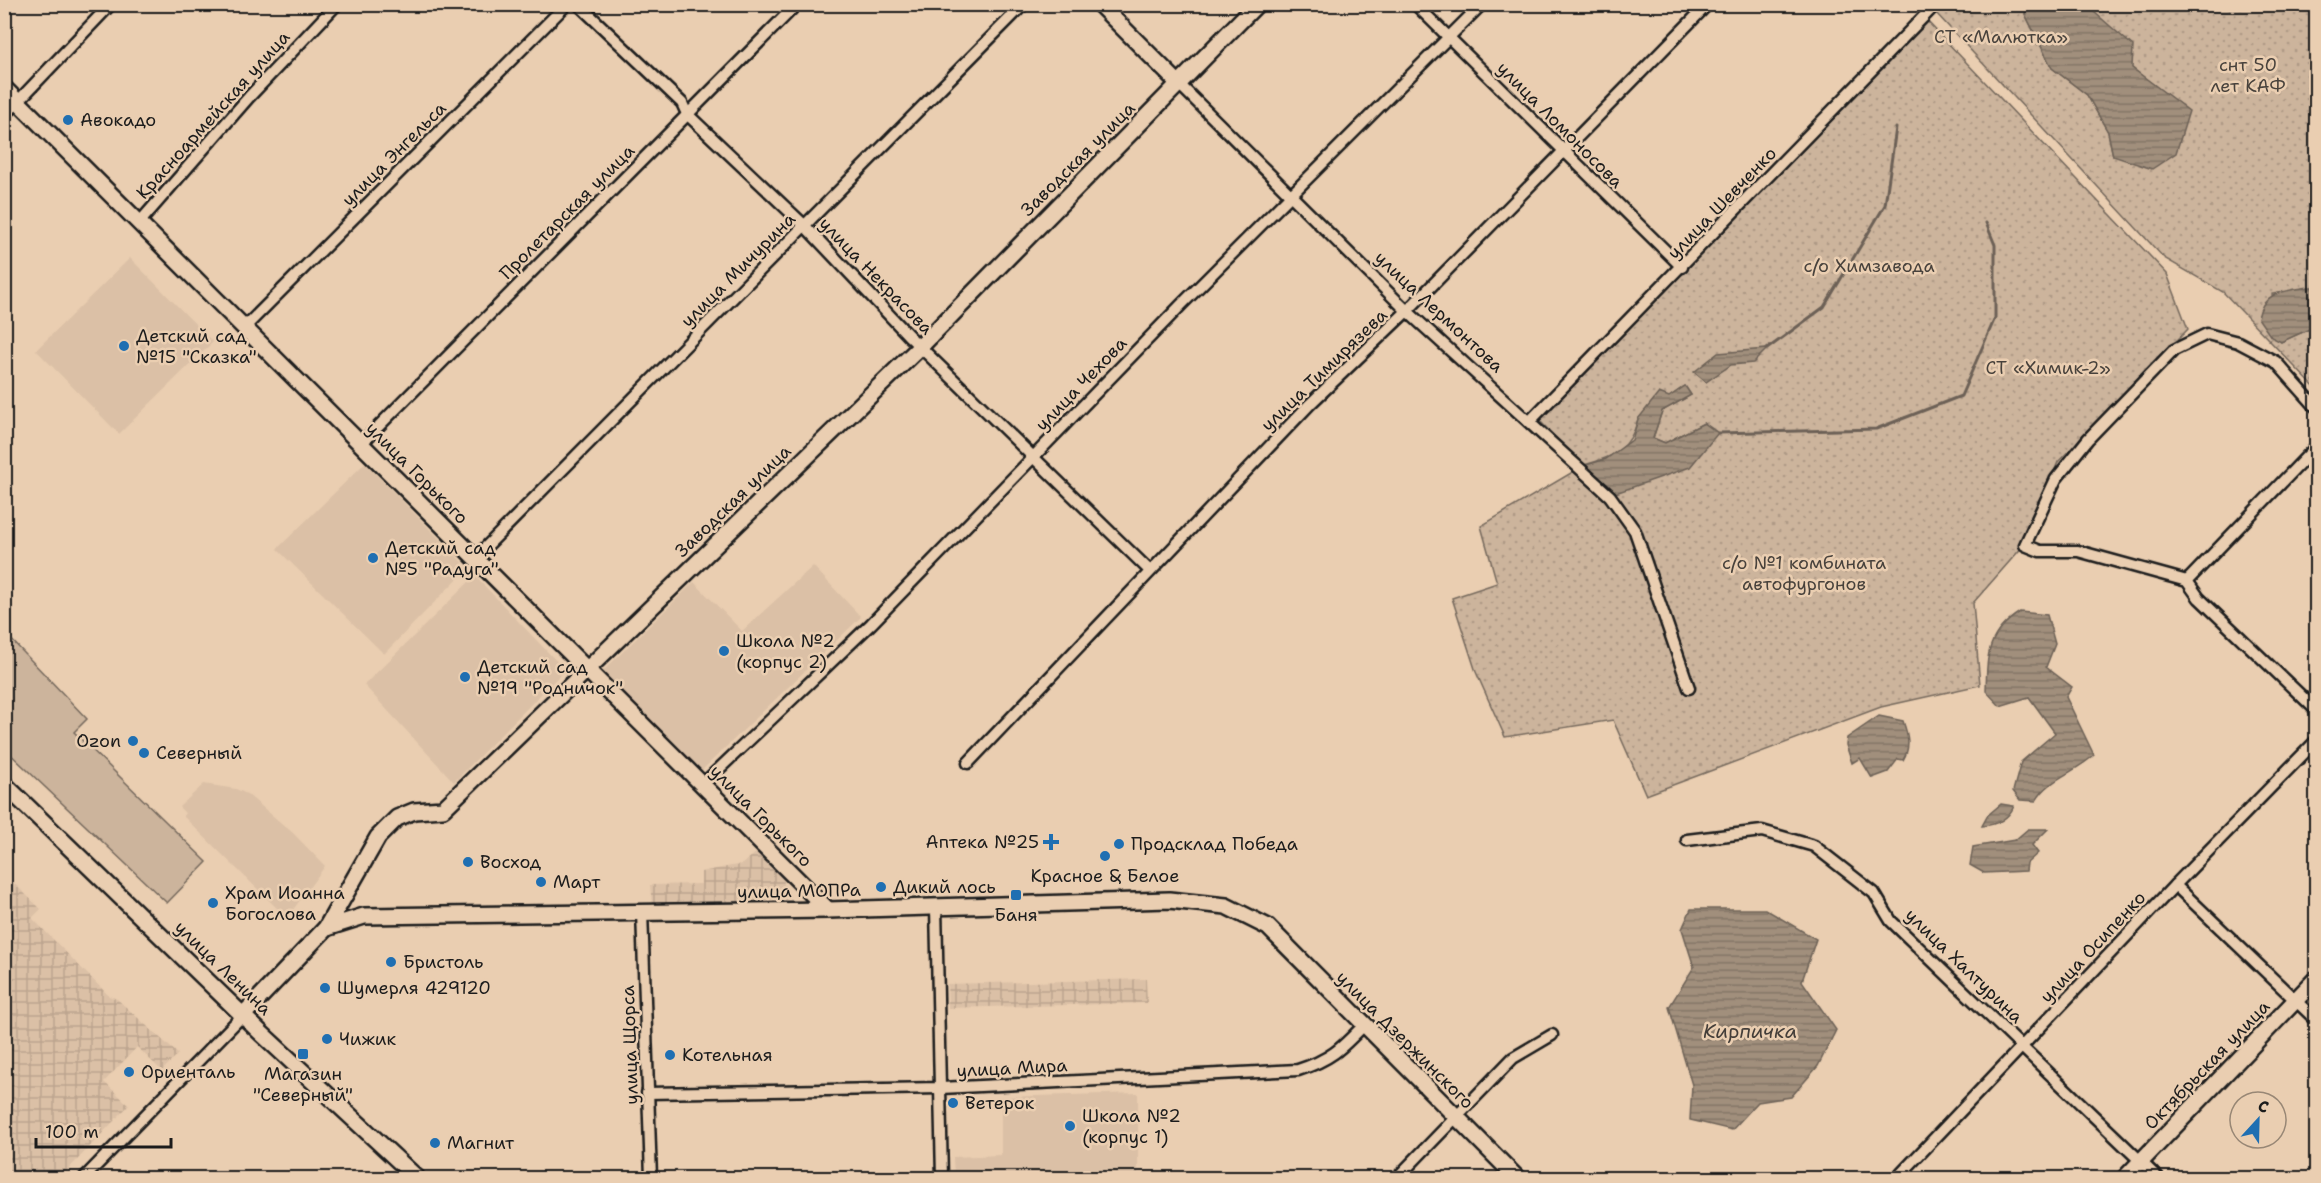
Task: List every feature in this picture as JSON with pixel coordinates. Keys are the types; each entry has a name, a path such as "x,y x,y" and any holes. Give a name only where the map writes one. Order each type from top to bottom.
{"street":[{"path":"4,116 111,4"},
{"name":"Красноармейская улица","path":"139,222 249,98 337,4"},
{"name":"улица Энгельса","path":"244,328 567,4"},
{"name":"улица Некрасова","path":"578,4 682,103 687,114 805,226 920,347 1150,571"},
{"name":"Пролетарская улица","path":"361,444 797,4"},
{"name":"улица Мичурина","path":"475,558 1023,4"},
{"name":"улица Лермонтова","path":"1099,4 1407,311 1610,496 1635,531 1689,688"},
{"name":"Заводская улица","path":"243,1015 326,928 378,837 397,818 414,811 443,808 588,671 920,347 1257,4"},
{"name":"улица Ломоносова","path":"1415,4 1682,267"},
{"name":"улица Чехова","path":"702,784 871,624 1033,457 1482,4"},
{"name":"улица Тимирязева","path":"968,763 1310,404 1407,311 1708,4"},
{"name":"улица Шевченко","path":"1529,422 1936,4"},
{"name":"улица Горького","path":"4,88 828,910"},
{"path":"2316,407 2276,362 2238,342 2207,334 2174,350 2088,439 2056,479 2025,545 2040,551 2078,551 2187,581 2199,598 2316,710"},
{"path":"2187,581 2316,447"},
{"name":"улица Осипенко","path":"1897,1179 2175,885 2316,741"},
{"name":"улица Ленина","path":"4,783 243,1015 417,1179"},
{"name":"улица Халтурина","path":"1687,840 1762,831 1814,846 1874,893 1891,921 2023,1046 2158,1179"},
{"path":"2175,885 2316,1020"},
{"name":"улица МОПРа","path":"326,928 364,916 401,918 642,911 828,910 1168,900 1226,906 1268,927"},
{"path":"936,907 942,1179"},
{"name":"улица Щорса","path":"642,911 651,1179"},
{"name":"улица Дзержинского","path":"1268,927 1516,1179"},
{"name":"Октябрьская улица","path":"2125,1179 2316,980"},
{"path":"84,1179 243,1015"},
{"name":"улица Мира","path":"647,1093 941,1088 1299,1070 1325,1061 1337,1053 1363,1026"},
{"path":"1397,1179 1513,1058 1552,1035"}],"shaded area":[{"name":"Детский сад №15 \"Сказка\"","path":"130,258 213,342 119,434 36,350"},
{"name":"Детский сад №5 \"Радуга\"","path":"365,463 468,568 384,654 277,549"},
{"name":"Школа №2 (корпус 2)","path":"813,566 861,617 700,772 602,672 694,582 742,631"},
{"name":"Детский сад №19 \"Родничок\"","path":"475,576 565,670 454,782 364,685"},
{"path":"204,784 236,789 247,794 293,833 325,866 287,918 183,816 185,813 179,807"},
{"path":"761,849 783,872 786,905 652,905 650,885 701,884 701,872 742,864"},
{"path":"4,874 41,909 32,918 109,996 117,999 178,1054 162,1071 137,1047 104,1082 129,1105 60,1178 5,1178"},
{"path":"1146,979 1147,1003 948,1008 947,984"},
{"name":"Школа №2 (корпус 1)","path":"1138,1093 1138,1178 954,1178 953,1157 1001,1155 1001,1097"}],"green space":[{"name":"снт 50 лет КАФ","path":"1943,5 2028,5 2025,14 2052,68 2087,95 2108,132 2113,156 2188,111 2132,68 2086,5 2316,5 2316,287 2272,294 2281,342 2316,326 2316,389 2223,292 2164,258 1936,13"},
{"path":"1927,21 2167,274 2188,329 2058,462 2024,545 1973,603 1980,685 1881,707 1646,795 1613,720 1505,737 1476,672 1452,598 1497,583 1481,526 1583,466 1539,420","holes":["1685,386 1691,395 1662,411 1653,438 1665,443 1704,423 1613,494 1584,465 1604,459 1619,451 1635,430 1638,419"]},
{"path":"5,633 87,719 74,732 207,862 167,903 5,749"}],"water":[{"path":"2028,4 2086,5 2133,46 2132,68 2189,111 2176,153 2152,169 2113,156 2108,132 2087,95 2052,68 2025,14"},
{"path":"2316,287 2316,326 2281,342 2271,337 2258,318 2265,302 2276,294"},
{"path":"1767,349 1753,363 1731,365 1706,382 1694,372 1718,353"},
{"path":"1685,386 1691,395 1662,411 1653,438 1665,443 1704,423 1718,433 1690,467 1613,494 1583,466 1606,459 1632,440 1638,419 1659,393 1669,397"},
{"path":"2020,612 2047,615 2055,644 2046,667 2072,687 2066,697 2094,755 2055,781 2041,793 2036,801 2020,800 2013,791 2021,762 2055,733 2029,697 2000,706 1986,691 1988,655 1995,636 2009,620"},
{"path":"1879,716 1903,721 1908,746 1903,760 1898,759 1888,772 1872,778 1860,758 1852,763 1846,745 1847,738"},
{"path":"2001,804 2014,806 2009,815 2001,821 1982,826 1988,815"},
{"path":"2028,829 2048,829 2032,845 2038,853 2027,863 2026,871 1984,873 1970,865 1973,847 2015,840"},
{"name":"Кирпичка","path":"1691,909 1765,909 1816,939 1802,981 1836,1030 1818,1066 1791,1097 1758,1102 1732,1130 1690,1120 1692,1085 1669,1007 1694,967 1682,929"}],"waterway":[{"path":"1767,349 1824,307 1885,205 1896,128"},
{"path":"1718,433 1876,429 1961,396 1995,318 1995,245 1986,223"}],"place":[{"name":"Авокадо","path":"68,120"},
{"name":"Детский сад №15 \"Сказка\"","path":"124,346"},
{"name":"Детский сад №5 \"Радуга\"","path":"373,558"},
{"name":"Школа №2 (корпус 2)","path":"724,651"},
{"name":"Детский сад №19 \"Родничок\"","path":"465,677"},
{"name":"Ozon","path":"133,741"},
{"name":"Северный","path":"144,753"},
{"name":"Аптека №25","path":"1051,842"},
{"name":"Продсклад Победа","path":"1119,844"},
{"name":"Красное & Белое","path":"1105,856"},
{"name":"Восход","path":"468,862"},
{"name":"Март","path":"541,882"},
{"name":"Дикий лось","path":"881,887"},
{"name":"Баня","path":"1016,895"},
{"name":"Храм Иоанна Богослова","path":"213,903"},
{"name":"Бристоль","path":"391,962"},
{"name":"Шумерля 429120","path":"325,988"},
{"name":"Чижик","path":"327,1039"},
{"name":"Магазин \"Северный\"","path":"303,1054"},
{"name":"Котельная","path":"670,1055"},
{"name":"Ориенталь","path":"129,1072"},
{"name":"Ветерок","path":"953,1103"},
{"name":"Школа №2 (корпус 1)","path":"1070,1126"},
{"name":"Магнит","path":"435,1143"}],"park label":[{"name":"СТ «Малютка»","path":"2001,37"},
{"name":"с/о Химзавода","path":"1869,266"},
{"name":"СТ «Химик-2»","path":"2048,368"},
{"name":"с/о №1 комбината автофургонов","path":"1804,573"}]}
